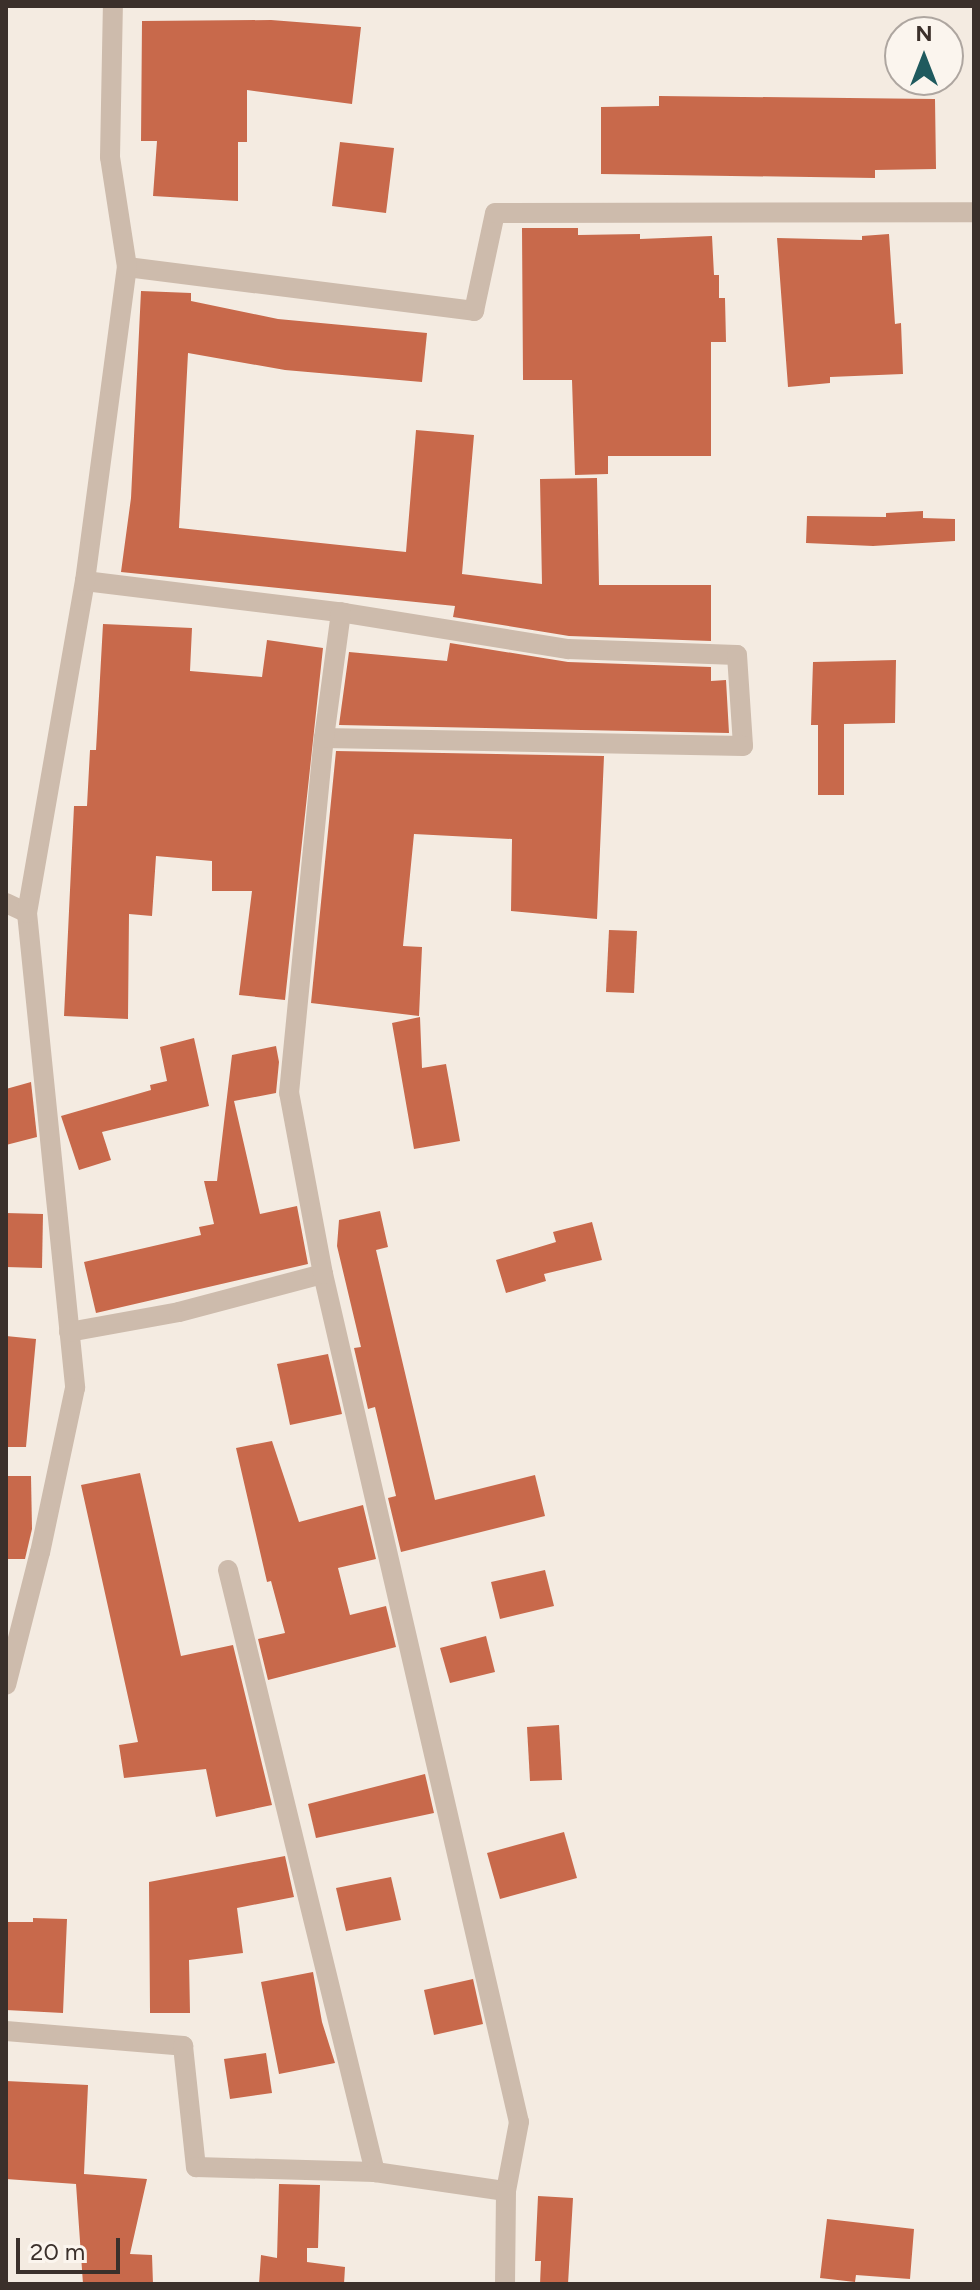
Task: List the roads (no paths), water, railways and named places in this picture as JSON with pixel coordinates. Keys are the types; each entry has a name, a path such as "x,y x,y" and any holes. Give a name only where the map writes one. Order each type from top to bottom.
{"street":[{"path":"6,1685 40,1552 75,1388 27,913 85,581 127,267 110,157 113,6"},
{"path":"127,267 474,311 495,213 974,212"},
{"path":"85,581 341,612 568,649 737,655 743,746 324,738"},
{"path":"341,612 324,738 289,1093 323,1274 519,2122 506,2191 505,2284"},
{"path":"6,903 27,913"},
{"path":"69,1332 179,1312 323,1274"},
{"path":"228,1570 375,2172"},
{"path":"6,2031 183,2046 196,2167 375,2172 506,2191"}]}
